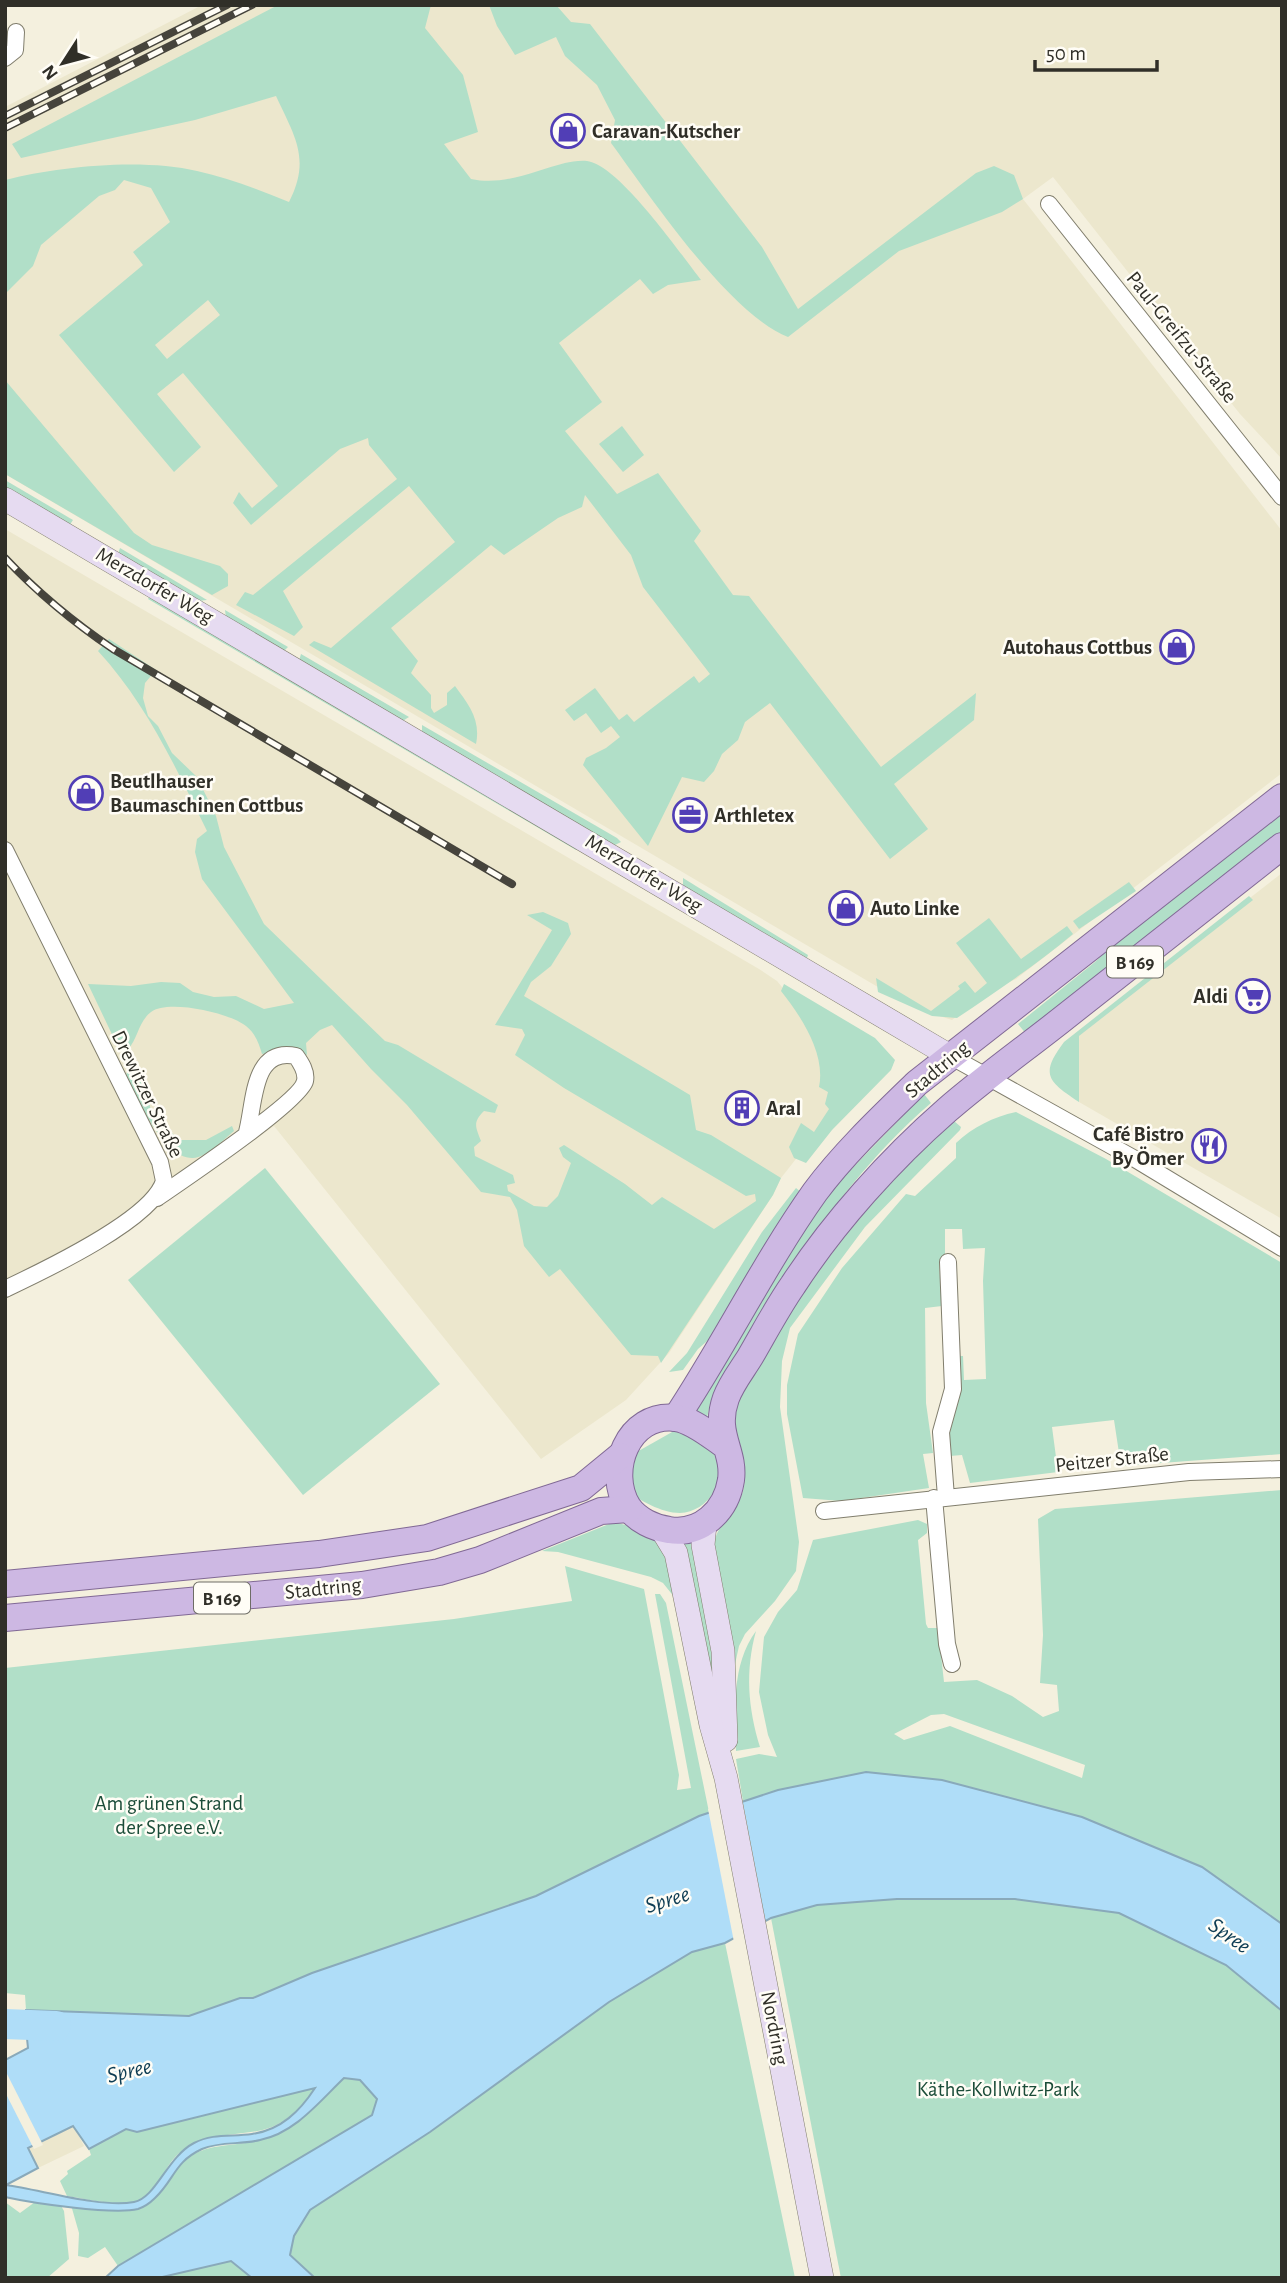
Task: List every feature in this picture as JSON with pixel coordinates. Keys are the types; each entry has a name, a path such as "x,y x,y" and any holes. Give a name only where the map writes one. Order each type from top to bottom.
{"main road":[{"name":"Stadtring","path":"5,1584 319,1554 427,1538 581,1488 597,1478 620,1456 628,1441 643,1427 660,1420 676,1418 772,1256 818,1189 916,1083 1282,797"},
{"name":"Stadtring","path":"705,1524 725,1499 731,1479 730,1459 723,1444 720,1419 727,1396 793,1284 863,1196 947,1110 1282,846"},
{"path":"676,1418 723,1444"},
{"path":"620,1456 618,1486 629,1509 643,1522 662,1530 684,1532 705,1524"},
{"name":"Stadtring","path":"5,1618 362,1585 439,1572 481,1560 601,1511 629,1509"}],"street":[{"path":"5,58 15,50 16,32"},
{"name":"Paul-Greifzu-Straße","path":"1049,204 1282,497"},
{"name":"Merzdorfer Weg","path":"5,499 950,1056 1135,1159 1282,1248"},
{"name":"Drewitzer Straße","path":"5,850 160,1162 164,1181 152,1202"},
{"path":"5,1289 82,1250 152,1202 247,1132 299,1093 306,1080 296,1056 282,1053 262,1067 247,1132"},
{"path":"948,1262 953,1389 942,1432 940,1497 952,1664"},
{"name":"Peitzer Straße","path":"824,1511 1189,1472 1282,1469"},
{"name":"Nordring","path":"705,1524 703,1545 723,1651 726,1779"},
{"name":"Nordring","path":"662,1530 676,1553 711,1725 726,1779 822,2278"}],"shaded area":[{"path":"202,5 1282,5 1282,459 1240,414 1053,177 1023,199 1282,531 1282,773 1016,979 989,992 952,1020 921,1010 883,990 5,474 5,107"},
{"path":"5,529 759,969 777,981 815,1027 836,1108 781,1178 773,1195 669,1353 626,1400 541,1459 274,1126 96,1251 5,1298"},
{"path":"1282,873 1282,1219 1079,1102 1078,1032"},
{"path":"74,2126 84,2146 38,2168 27,2149"}],"green space":[{"path":"278,5 431,5 425,28 463,75 478,132 444,144 471,179 507,179 579,161 600,166 632,193 701,280 668,285 653,294 640,279 559,343 602,402 565,431 617,494 658,473 701,531 694,541 733,595 749,596 881,767 976,693 974,720 894,784 928,829 890,859 770,703 745,722 738,740 722,754 714,771 704,782 682,777 648,846 583,765 586,758 620,737 611,726 601,733 586,713 574,721 565,710 595,688 619,720 627,714 634,722 694,676 699,683 710,674 643,587 631,555 585,495 582,507 558,518 504,555 491,545 391,628 418,661 411,673 431,695 431,708 434,713 447,705 447,693 455,686 475,720 476,744 309,645 314,641 331,648 455,542 409,486 283,591 303,627 294,636 236,605 245,592 253,595 397,479 369,445 368,438 340,449 251,525 233,503 239,492 252,508 278,486 183,373 157,394 201,447 174,472 59,335 143,265 133,252 170,222 151,188 124,180 115,190 99,196 41,245 33,266 5,294 5,180 101,165 152,165 209,174 289,202 296,187 300,160 294,136 276,96 195,120 21,158 12,144","holes":["208,300 220,315 167,359 155,345"]},
{"path":"489,5 556,5 571,22 590,24 762,247 798,309 976,173 994,166 1014,175 1023,199 1002,212 899,251 788,337 765,324 741,304 716,279 669,222 611,143 615,120 597,85 565,56 556,37 515,55 497,26"},
{"path":"5,380 134,533 152,545 220,566 228,574 228,586 212,595 5,474"},
{"path":"622,426 644,455 623,472 599,444"},
{"path":"5,480 73,520 69,526 5,489"},
{"path":"120,548 207,600 198,601 118,554"},
{"path":"152,593 181,616 203,623 578,847 576,850 148,599"},
{"path":"225,610 288,647 283,652 226,618"},
{"path":"109,639 156,670 145,683 143,698 148,716 158,726 172,753 197,777 216,816 224,847 264,924 385,1041 398,1045 498,1105 495,1113 484,1111 476,1122 481,1141 474,1147 475,1156 513,1175 515,1183 507,1185 508,1191 534,1206 547,1207 558,1196 571,1163 563,1157 559,1148 564,1145 625,1184 652,1205 662,1197 714,1229 756,1201 755,1194 746,1196 564,1088 515,1055 525,1035 522,1029 495,1025 552,930 527,915 543,912 568,923 571,934 551,966 531,982 524,996 690,1095 696,1130 711,1135 781,1178 773,1195 661,1363 658,1356 631,1355 560,1269 549,1277 524,1246 517,1210 510,1197 481,1192 407,1105 332,1025 320,1030 306,1043 307,1055 293,1049 262,1054 252,1032 238,1021 199,1009 159,1008 143,1021 128,1049 119,1049 88,984 131,986 161,982 180,983 193,992 214,997 236,996 264,1009 294,1003 202,879 195,852 197,839 207,831 172,760 145,714 98,651"},
{"path":"301,654 409,717 401,722 299,661"},
{"path":"422,725 621,842 615,845 422,733"},
{"path":"1282,810 1282,834 1027,1035 1018,1024 1095,962 1131,927"},
{"path":"683,878 808,955 807,958 683,886"},
{"path":"1129,882 1136,891 1079,929 1073,921"},
{"path":"1249,896 1253,900 1079,1036 1079,1102 1054,1082 1050,1076 1052,1062 1064,1042"},
{"path":"989,918 1021,959 1067,926 1073,934 957,1018 932,1016 878,992 876,978 931,1011 960,989 958,986 965,981 975,993 987,983 956,943"},
{"path":"784,984 875,1038 895,1060 891,1070 832,1130 806,1163 794,1158 789,1147 801,1123 814,1132 829,1109 825,1104 828,1092 819,1087 819,1062 815,1049 804,1024 781,991"},
{"path":"128,1069 142,1084 152,1116 180,1140 206,1140 232,1126 234,1131 204,1155 193,1158 182,1156 171,1149 152,1125 126,1075"},
{"path":"924,1094 931,1103 864,1171 808,1245 710,1404 706,1423 692,1417 773,1273 837,1184"},
{"path":"1016,1112 1106,1159 1282,1263 1282,1454 1121,1466 1114,1420 1052,1427 1058,1472 970,1483 962,1455 950,1456 948,1442 956,1402 957,1356 963,1356 964,1380 986,1379 983,1281 985,1248 963,1249 962,1229 945,1229 945,1256 939,1263 942,1306 925,1308 926,1403 933,1453 923,1454 929,1488 841,1501 803,1498 787,1414 787,1385 798,1334 842,1268 906,1194 915,1196 956,1158 956,1143 984,1123"},
{"path":"954,1121 961,1127 960,1130 865,1227 790,1328 782,1361 780,1407 799,1542 796,1571 775,1601 745,1634 739,1646 732,1678 713,1552 720,1528 738,1502 744,1487 745,1477 733,1423 740,1398 788,1317 830,1256 875,1200"},
{"path":"265,1168 440,1384 303,1495 128,1280"},
{"path":"796,1188 802,1193 713,1336 698,1349 683,1370 669,1372 687,1353 762,1232"},
{"path":"681,1427 712,1450 719,1464 720,1474 714,1492 707,1500 699,1507 680,1513 658,1508 625,1490 635,1453"},
{"path":"1282,1490 1282,1924 1202,1867 1082,1817 942,1780 866,1772 778,1790 743,1801 736,1759 759,1754 777,1757 768,1735 759,1692 764,1637 778,1612 797,1590 813,1540 918,1520 927,1524 927,1533 918,1540 926,1624 928,1628 938,1628 944,1682 977,1680 1012,1696 1043,1717 1059,1711 1057,1685 1040,1683 1043,1635 1038,1519 1055,1509","holes":["944,1714 1085,1765 1082,1778 950,1726 904,1740 894,1734 931,1715"]},
{"path":"614,1522 637,1528 664,1547 675,1598 663,1583 651,1577 558,1552 542,1551"},
{"path":"680,1542 691,1542 713,1656 716,1700"},
{"name":"Am grünen Strand der Spree e.V.","path":"565,1566 644,1589 679,1775 677,1790 691,1788 655,1594 660,1594 666,1603 709,1812 536,1896 312,1973 253,1998 240,1998 189,2016 26,2010 25,1995 5,1993 5,1668 454,1619 572,1601"},
{"path":"756,1631 750,1661 749,1689 760,1747 736,1751 735,1704 738,1673 748,1644"},
{"name":"Käthe-Kollwitz-Park","path":"897,1899 1015,1899 1119,1913 1226,1965 1282,2011 1282,2278 841,2278 771,1918 817,1905"},
{"path":"725,1943 795,2278 315,2278 290,2255 294,2236 310,2210 430,2132 609,2002 692,1952"},
{"path":"344,2078 361,2080 377,2099 373,2115 118,2266 105,2247 88,2258 78,2256 79,2233 71,2205 137,2209 160,2192 185,2159 208,2149 254,2141 287,2129 307,2114"},
{"path":"316,2087 300,2107 270,2128 207,2140 179,2153 152,2191 137,2201 111,2203 67,2196 60,2181 68,2174 67,2171 91,2155 89,2149 126,2129 137,2132"},
{"path":"5,2202 20,2213 35,2202 60,2204 64,2211 69,2259 47,2278 5,2278"},
{"path":"231,2261 252,2278 158,2278"}],"water":[{"name":"Spree","path":"866,1772 942,1780 1082,1817 1202,1867 1282,1924 1282,2011 1226,1965 1119,1913 1015,1899 897,1899 817,1905 771,1918 725,1943 692,1952 609,2002 430,2132 310,2210 294,2236 290,2255 315,2278 252,2278 231,2261 158,2278 105,2278 118,2266 372,2115 377,2099 360,2080 344,2078 295,2124 273,2136 209,2147 193,2154 180,2165 155,2198 138,2209 92,2209 5,2197 5,2060 28,2048 26,2029 17,2030 16,2017 26,2017 26,2010 189,2016 240,1998 253,1998 312,1973 536,1896 699,1816 778,1790","holes":["315,2088 296,2112 272,2128 252,2134 208,2138 194,2143 176,2158 149,2193 134,2202 88,2201 6,2185 38,2168 28,2148 73,2126 89,2149 126,2129 137,2132"]}],"pier":[{"path":"742,1798 766,1925 734,1942 708,1809"},
{"path":"5,2070 43,2145 34,2149 5,2092"}],"waterway":[{"path":"5,2024 56,2026"}],"railway":[{"path":"5,116 227,5"},
{"path":"5,128 252,5"},
{"path":"5,558 56,606 113,649 512,884"}],"place":[{"name":"Caravan-Kutscher","path":"568,131"},
{"name":"Autohaus Cottbus","path":"1177,647"},
{"name":"Beutlhauser Baumaschinen Cottbus","path":"86,793"},
{"name":"Arthletex","path":"690,815"},
{"name":"Auto Linke","path":"846,908"},
{"name":"Aldi","path":"1253,996"},
{"name":"Aral","path":"742,1108"},
{"name":"Café Bistro By Ömer","path":"1209,1146"}]}
